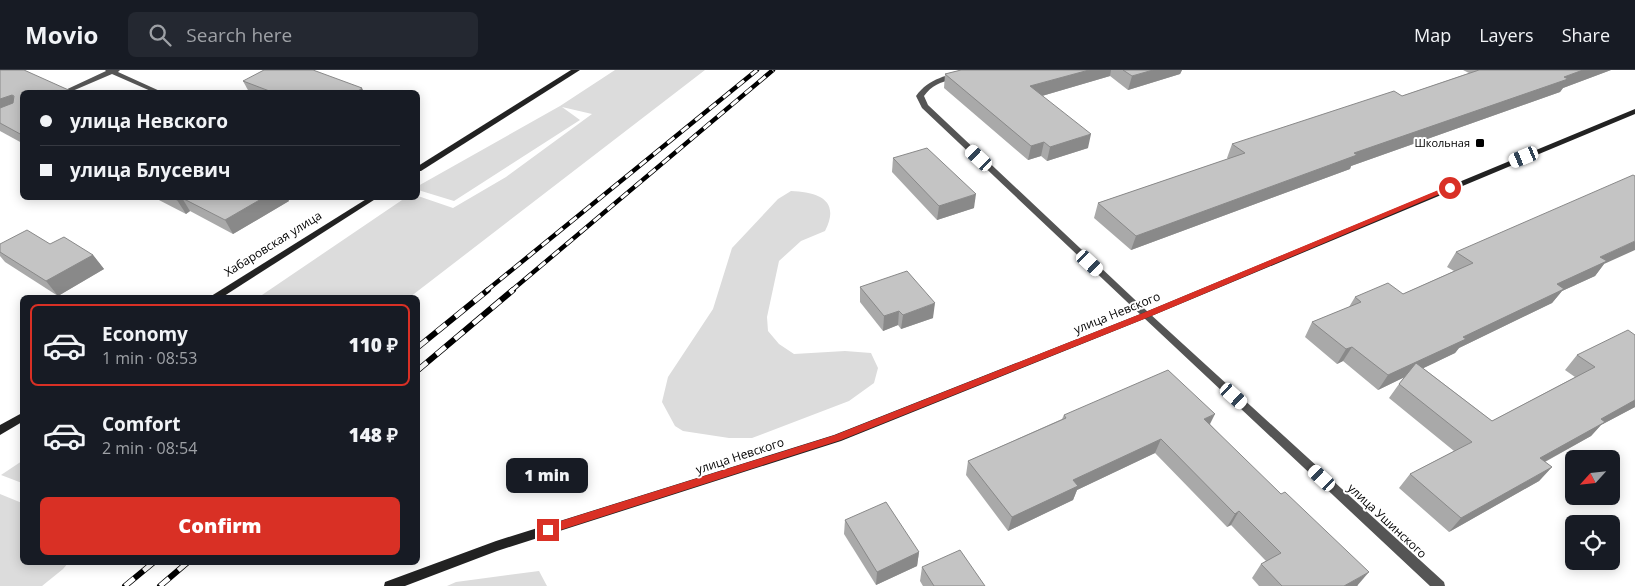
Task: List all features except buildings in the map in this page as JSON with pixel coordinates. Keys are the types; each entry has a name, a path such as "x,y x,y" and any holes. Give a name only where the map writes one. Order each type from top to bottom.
{"main road":[{"path":"420,168 576,70"},
{"name":"улица Невского","path":"390,586 496,546 838,438 1146,315 1635,111"},
{"name":"Хабаровская улица","path":"218,295 370,200"},
{"path":"0,431 20,418"}],"street":[{"name":"улица Ушинского","path":"977,70 934,82 924,89 920,96 925,106 1146,315 1439,586"},
{"path":"69,90 112,71 154,90"}],"shaded area":[{"path":"615,70 705,70 413,295 262,295 402,200 420,200 420,197 453,208 506,177 592,114 562,107 580,120 454,201 420,191 420,185 560,106"},
{"path":"791,191 810,193 824,200 830,212 829,220 825,231 801,241 779,261 767,317 768,331 779,344 794,354 845,351 871,353 878,368 874,383 849,401 752,438 729,438 683,431 675,426 662,402 668,377 713,309 732,248 778,199"},
{"path":"20,462 20,482 1,475"},
{"path":"0,494 20,502 20,565 66,565 42,586 0,586"},
{"path":"539,571 547,586 447,586 456,582"}],"railway":[{"path":"486,291 757,70"},
{"path":"511,291 773,70"},
{"path":"420,345 488,290"},
{"path":"420,368 513,290"},
{"path":"125,586 150,565"},
{"path":"160,586 184,565"}],"place":[{"name":"Школьная","path":"1480,143"}],"route":[{"path":"548,530 838,438 1146,315 1450,188"}]}
